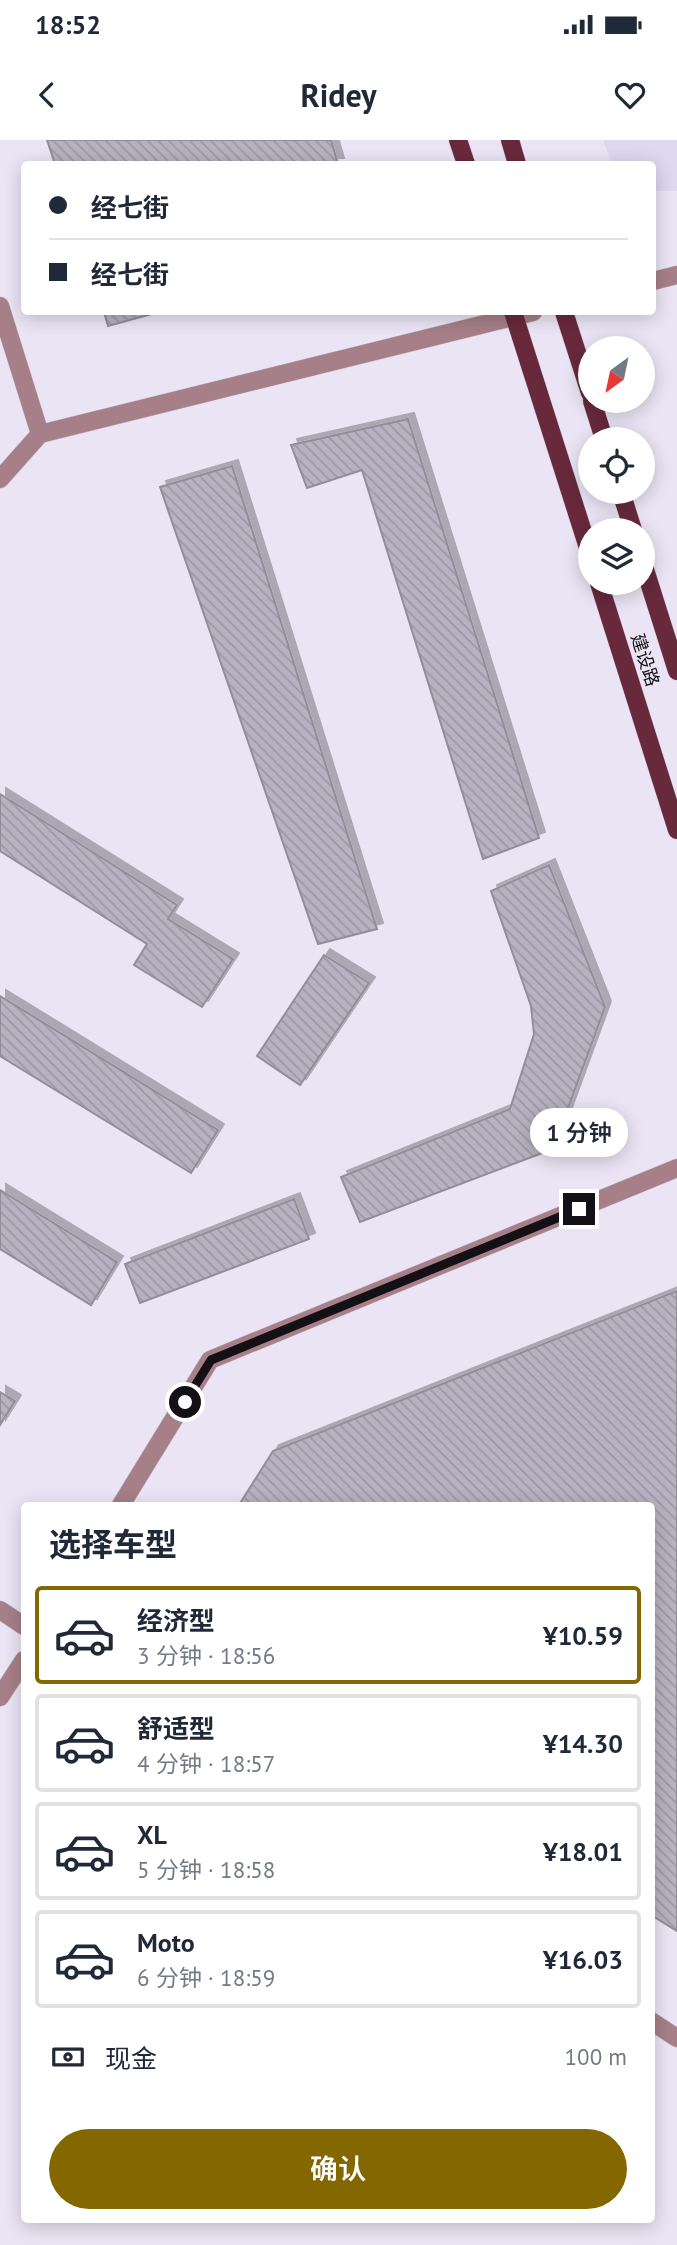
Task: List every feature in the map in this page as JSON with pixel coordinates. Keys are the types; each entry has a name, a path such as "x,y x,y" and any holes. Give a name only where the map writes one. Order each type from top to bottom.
{"main road":[{"path":"458,140 465,161"},
{"path":"510,140 516,161"},
{"path":"514,315 579,518"},
{"path":"565,315 578,356"},
{"name":"建设路","path":"603,595 677,830"},
{"name":"建设路","path":"653,595 677,671"}],"street":[{"path":"656,280 677,275"},
{"path":"0,306 40,434"},
{"path":"0,478 40,434 510,315"},
{"path":"123,1502 211,1360 677,1168"},
{"path":"0,1610 21,1624"},
{"path":"0,1697 21,1665"},
{"path":"655,2024 677,2038"}],"shaded area":[{"path":"603,140 677,140 677,191 656,191 656,161 611,161"}],"building":[{"path":"47,140 331,140 337,161 54,161"},
{"path":"105,315 148,315 108,326"},
{"path":"408,419 539,838 483,859 362,470 307,488 291,445"},
{"path":"232,466 377,929 318,944 160,487"},
{"path":"0,794 177,905 168,919 233,959 202,1007 134,965 147,944 0,851"},
{"path":"549,865 605,1007 553,1149 360,1222 341,1177 510,1109 534,1034 531,1006 491,891"},
{"path":"324,955 369,983 300,1085 257,1056"},
{"path":"0,996 218,1130 191,1173 0,1056"},
{"path":"0,1190 117,1262 91,1305 0,1249"},
{"path":"294,1199 309,1239 140,1303 125,1264"},
{"path":"677,1291 677,1931 655,1917 655,1502 241,1502 273,1451"},
{"path":"0,1392 15,1401 0,1425"}],"route":[{"path":"185,1402 211,1360 579,1209"}]}
